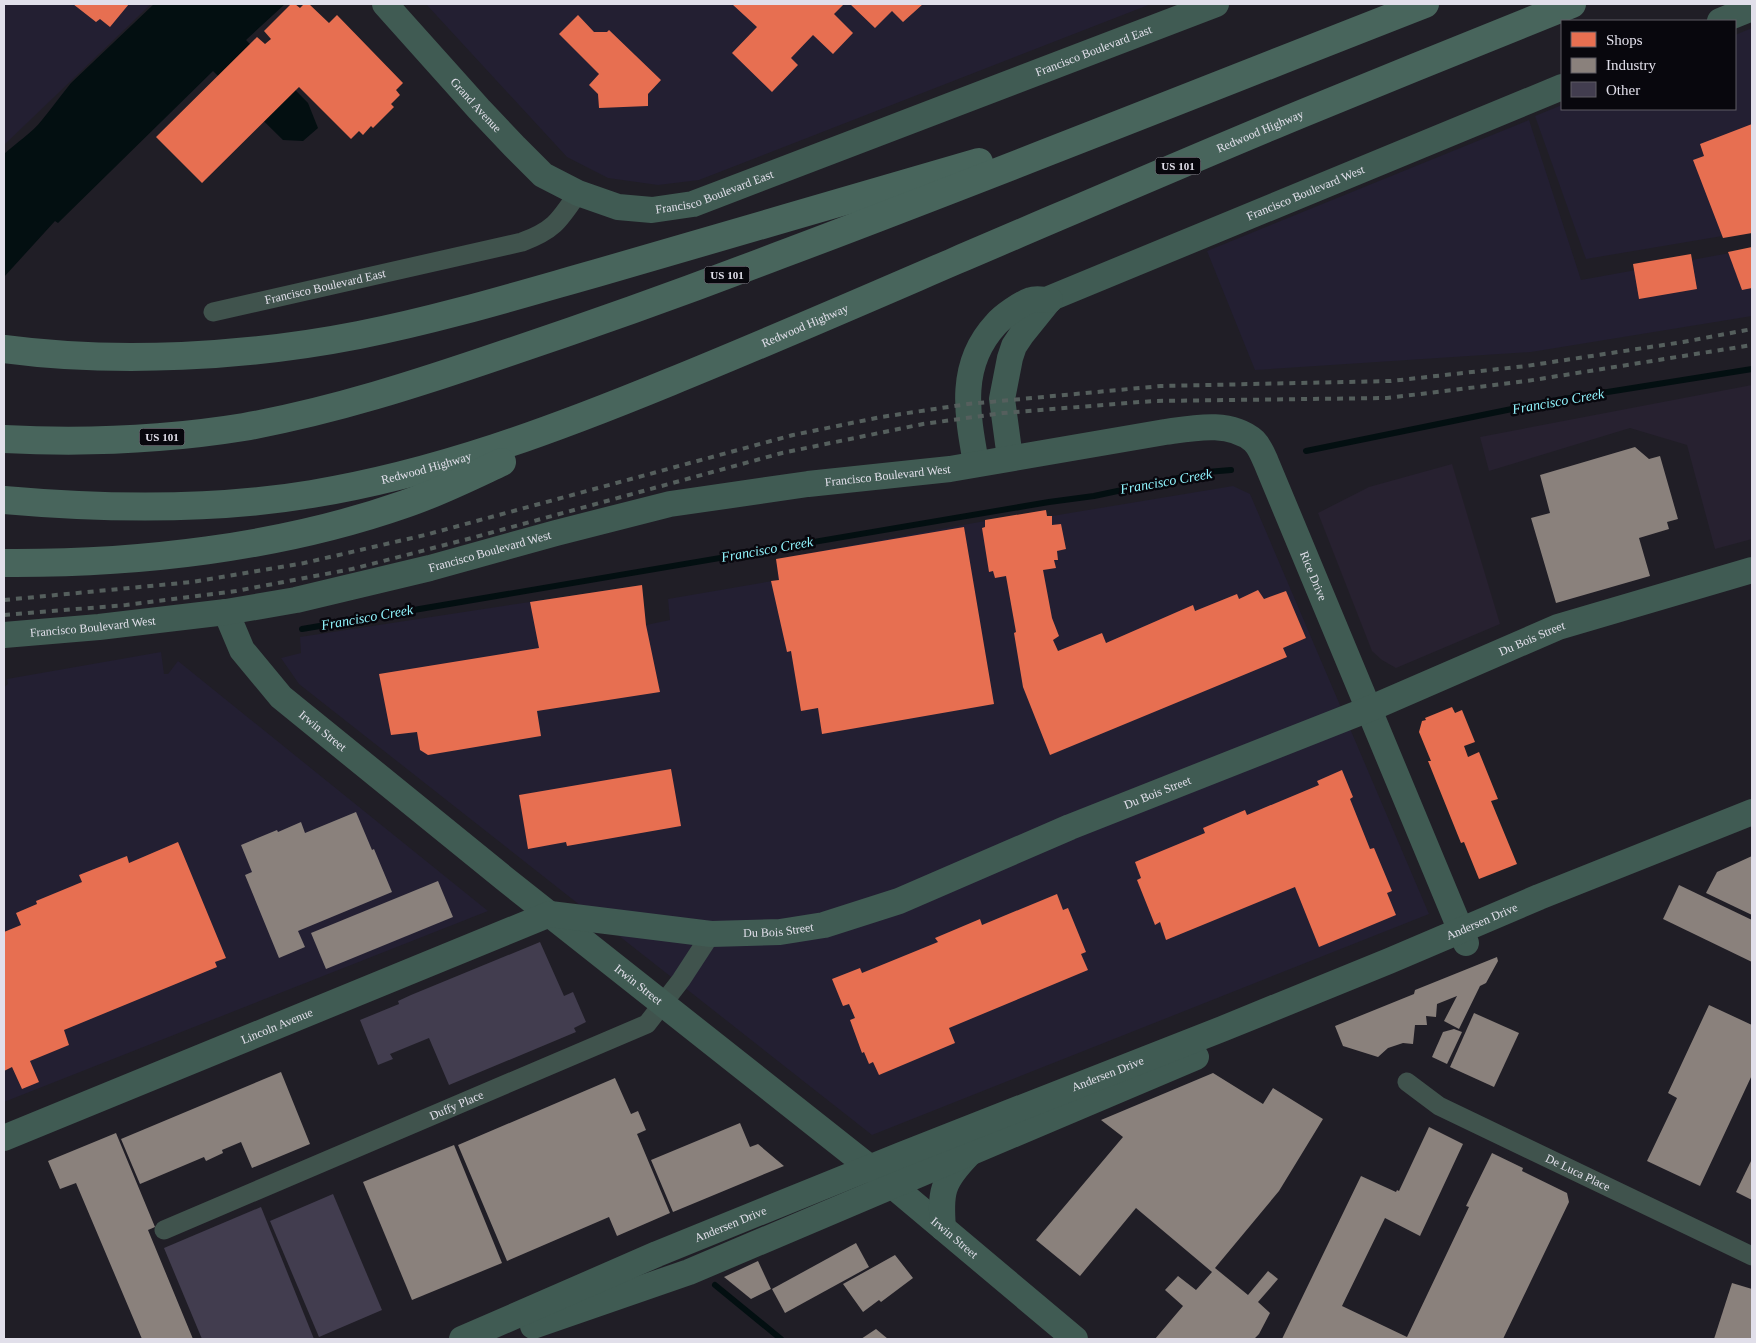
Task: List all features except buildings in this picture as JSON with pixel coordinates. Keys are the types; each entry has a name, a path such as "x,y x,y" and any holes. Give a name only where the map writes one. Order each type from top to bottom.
{"highway":[{"name":"US 101","path":"4,439 47,441 142,439 241,427 318,411 394,390 490,359 698,286 1425,4"},
{"name":"Redwood Highway","path":"4,500 112,507 187,506 261,501 307,495 398,477 487,452 610,406 787,333 1298,115 1572,4"},
{"path":"4,349 73,355 166,356 263,349 402,326 520,295 1129,120"},
{"path":"4,563 79,562 214,549 328,528 406,504 447,487 787,333"}],"street":[{"name":"Francisco Boulevard East","path":"213,312 522,242 542,234 560,220 578,193 618,207 652,210 693,204 1216,4"},
{"path":"1722,20 1752,8"},
{"name":"Grand Avenue","path":"393,11 514,146 543,175 578,193"},
{"name":"Francisco Boulevard West","path":"4,635 99,627 226,612 296,600 430,568 670,504 808,484 950,469 1010,458 1002,399 1010,358 1014,346 1022,334 1051,298 1561,87"},
{"name":"Francisco Boulevard West","path":"976,463 968,418 968,404 970,372 980,343 1003,316 1031,300 1050,300"},
{"name":"Rice Drive","path":"1010,458 1147,434 1196,428 1226,428 1245,435 1260,449 1463,936"},
{"name":"Du Bois Street","path":"550,914 711,934 780,932 824,925 899,901 958,874 1079,824 1369,709 1558,627 1752,570"},
{"name":"Irwin Street","path":"226,612 242,650 281,696 663,1005 893,1186 1075,1339"},
{"name":"Andersen Drive","path":"502,1339 530,1327 689,1272 969,1154 1463,936 1539,897 1752,812"},
{"name":"Andersen Drive","path":"462,1339 657,1254 870,1168 1222,1029 1752,827"},
{"name":"Lincoln Avenue","path":"4,1138 550,914"},
{"name":"Duffy Place","path":"164,1230 647,1024 681,980 711,934"},
{"name":"De Luca Place","path":"1407,1082 1439,1106 1752,1256"},
{"path":"943,1228 941,1203 944,1188 953,1171 969,1154"}],"shaded area":[{"path":"4,4 151,4 4,145"},
{"path":"154,4 285,4 246,40 308,103 318,128 303,141 283,140 213,71 58,223 55,221 4,277 4,154 34,129 71,83"},
{"path":"426,4 1151,4 699,180 658,185 608,178 567,157"},
{"path":"1752,28 1752,231 1586,259 1535,116 1561,105 1561,110 1736,110 1736,35"},
{"path":"1529,120 1581,280 1752,249 1752,316 1531,352 1255,370 1207,251"},
{"path":"1752,385 1752,539 1715,549 1687,445 1630,428 1489,471 1480,437"},
{"path":"1452,464 1500,624 1396,668 1382,660 1372,651 1318,513 1369,487"},
{"path":"1233,486 1250,494 1429,914 872,1135 299,684 281,658 301,653 300,637 642,585 646,625 670,620 668,599 778,580 776,559 1046,510 1047,516 1052,516"},
{"path":"161,652 164,674 168,674 178,661 488,911 4,1102 4,687 8,684 7,679"}],"waterway":[{"name":"Francisco Creek","path":"1306,451 1551,401 1752,369"},
{"name":"Francisco Creek","path":"302,629 1049,502 1094,496 1207,472 1231,470"},
{"path":"715,1285 781,1339"}],"railway":[{"path":"4,600 192,582 304,563 425,535 793,435 881,417 968,404 1161,386 1391,381 1526,366 1683,342 1752,329"},
{"path":"4,615 126,605 236,591 352,569 782,453 923,424 1003,413 1153,401 1387,398 1527,381 1752,345"}]}
